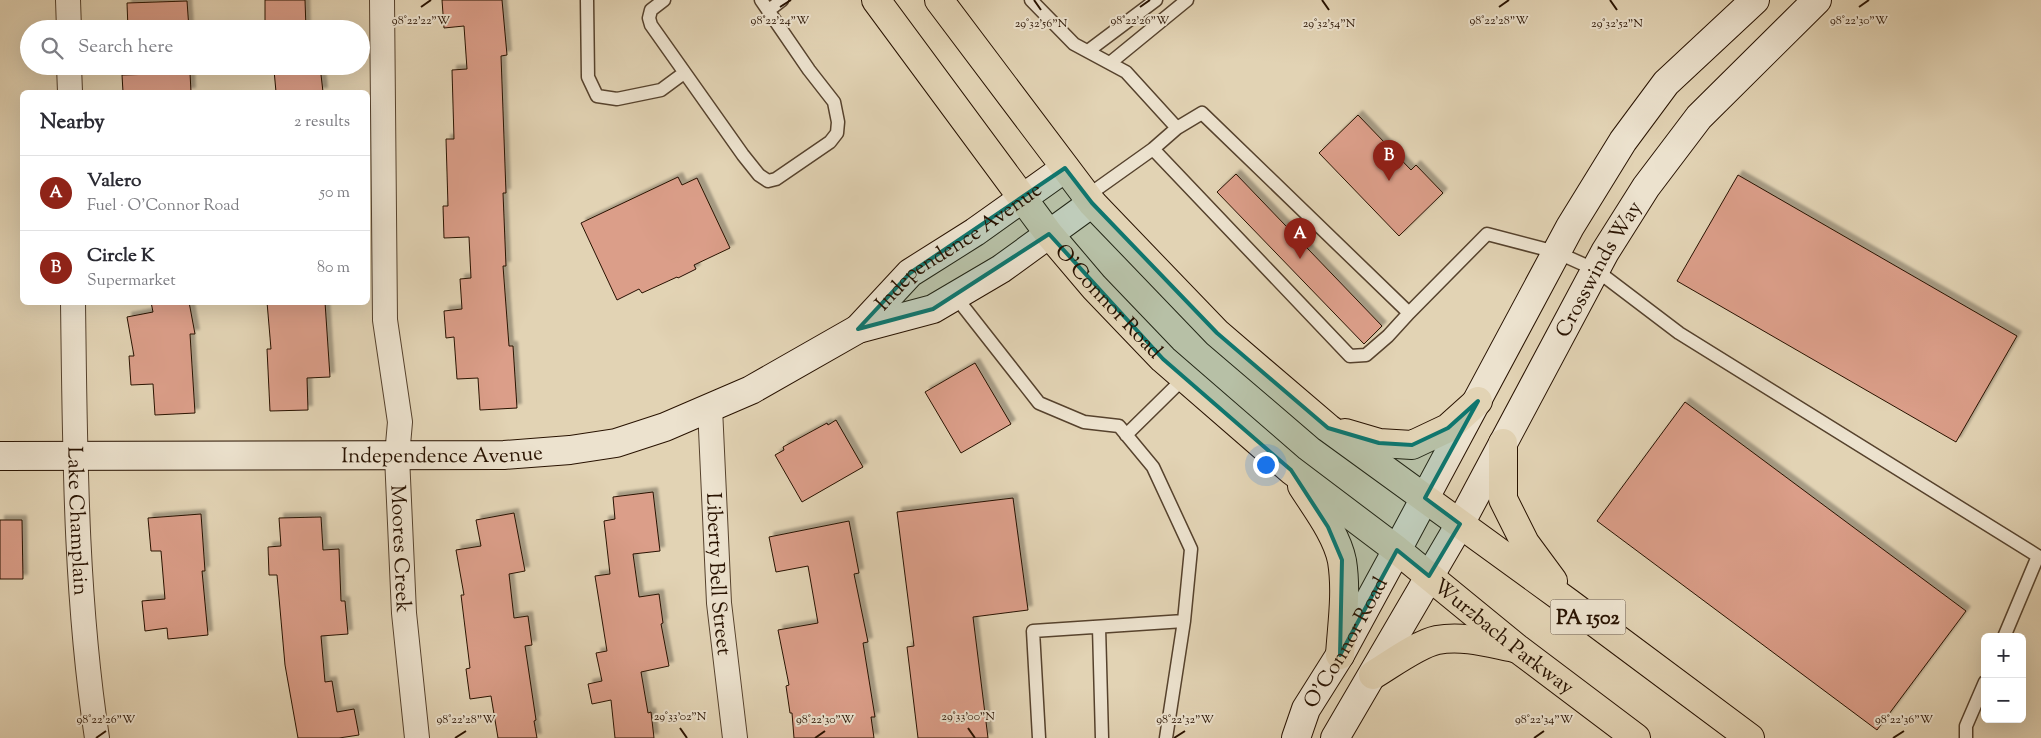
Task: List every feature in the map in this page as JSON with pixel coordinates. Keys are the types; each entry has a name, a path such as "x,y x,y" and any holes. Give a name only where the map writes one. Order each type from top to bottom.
{"highway":[{"name":"O'Connor Road","path":"876,0 1049,234 1094,287 1163,359 1184,378 1291,470 1398,550"},
{"path":"939,0 1090,199 1217,333 1328,428 1425,498"},
{"path":"1328,428 1379,443 1412,446 1448,428 1478,401"},
{"path":"1503,444 1503,499 1525,542 1569,603"},
{"path":"1291,470 1328,527 1342,560 1344,593 1340,655"},
{"name":"PA 1502","path":"1425,498 1750,738"},
{"name":"Wurzbach Parkway","path":"1398,550 1518,649 1636,738"},
{"path":"1373,675 1408,653 1436,640 1468,638 1518,649"}],"main road":[{"name":"Crosswinds Way","path":"1425,498 1556,252 1623,141 1666,83 1755,0"},
{"name":"Crosswinds Way","path":"1429,576 1460,524 1596,270 1646,187 1699,117 1818,0"},
{"name":"Independence Avenue","path":"858,329 910,273 975,232 1065,168"},
{"name":"Independence Avenue","path":"0,456 504,455 579,449 616,443 665,428 751,390 858,329 933,310 1001,269 1049,234 1090,199"},
{"name":"O'Connor Road","path":"1296,738 1306,709 1340,655 1425,498"},
{"name":"O'Connor Road","path":"1335,738 1429,576"}],"street":[{"path":"68,0 69,20"},
{"name":"Moores Creek","path":"382,0 385,320 400,422 397,456 404,613 416,738"},
{"path":"69,75 70,90"},
{"name":"Lake Champlain","path":"73,305 75,456 84,617 97,738"},
{"name":"Liberty Bell Street","path":"710,408 719,603 735,738"}],"lane":[{"path":"587,0 588,77 597,96 617,99 661,90 684,74"},
{"path":"664,0 651,10 649,18 651,25 743,155 759,175 768,181 776,179 830,142 837,133 838,122 834,102 765,5 782,0"},
{"path":"1088,51 1156,0"},
{"path":"1110,63 1187,0"},
{"path":"1036,2 1074,44 1126,72 1177,128"},
{"path":"1090,199 1177,128 1202,113 1408,313"},
{"path":"1153,148 1350,356 1366,355 1388,336 1408,313 1487,234 1556,252 1596,270 1679,333 2039,557 2006,633"},
{"path":"955,296 1039,403 1084,422 1119,426 1152,467 1191,549 1184,621 1166,738"},
{"path":"1126,435 1184,378"},
{"path":"1039,738 1033,631 1184,621"},
{"path":"1100,627 1102,738"},
{"path":"1966,738 1966,726 1981,691"}],"highlighted area":[{"path":"1065,168 1092,203 1217,333 1328,428 1379,443 1412,445 1448,428 1478,401 1425,498 1460,524 1429,576 1397,550 1340,655 1342,560 1328,527 1291,470 1163,359 1049,234 933,309 858,329 910,273"}],"building":[{"path":"265,0 305,0 306,20 265,20"},
{"path":"442,0 502,0 507,55 501,56 506,193 503,193 506,266 503,266 509,346 513,346 517,408 480,410 478,378 457,379 454,337 446,338 444,311 462,309 460,279 471,278 469,237 444,238 443,206 448,206 446,139 454,139 452,70 467,69 464,26 444,28"},
{"path":"187,1 188,20 128,20 127,3"},
{"path":"122,75 190,75 191,90 123,90"},
{"path":"274,75 321,75 323,90 276,90"},
{"path":"1358,115 1411,170 1416,165 1443,193 1399,236 1319,153"},
{"path":"1236,174 1382,326 1364,344 1217,192"},
{"path":"1738,175 2017,336 1956,442 1677,281"},
{"path":"678,177 682,185 697,178 730,248 694,265 696,269 678,278 642,293 639,289 617,300 581,223"},
{"path":"152,305 190,305 195,334 190,334 195,413 155,415 153,384 131,385 129,356 134,356 127,317 153,312"},
{"path":"267,305 325,305 330,377 307,378 308,410 270,411 267,349 271,349"},
{"path":"975,363 1011,424 961,453 925,392"},
{"path":"1685,402 1966,611 1877,730 1597,521"},
{"path":"836,420 863,467 802,502 775,455 784,450 783,447"},
{"path":"653,492 660,551 633,554 639,597 659,594 663,623 661,624 669,666 641,672 648,713 651,712 654,738 615,738 611,700 592,704 588,684 602,681 596,653 607,651 595,576 610,574 604,521 615,519 613,497"},
{"path":"1013,498 1028,610 973,617 988,738 918,738 907,647 914,646 897,512"},
{"path":"514,513 525,571 509,574 514,618 528,616 532,645 525,646 537,738 498,738 491,696 470,699 466,669 470,668 461,595 464,595 456,550 481,546 476,520"},
{"path":"201,514 205,571 202,571 208,635 168,639 167,628 145,631 142,601 165,599 161,551 151,551 148,518"},
{"path":"321,517 323,550 339,549 341,601 345,601 348,634 321,636 325,682 332,681 337,712 354,709 359,735 339,738 298,738 285,665 277,575 269,575 268,547 281,546 279,518"},
{"path":"0,520 22,520 23,579 0,579"},
{"path":"849,521 859,573 854,574 868,642 863,643 875,717 871,717 874,738 794,738 792,713 790,713 786,686 789,685 778,630 818,623 808,566 776,572 769,537"}],"place":[{"name":"Circle K","path":"1389,181"},
{"name":"Valero","path":"1300,259"}]}
